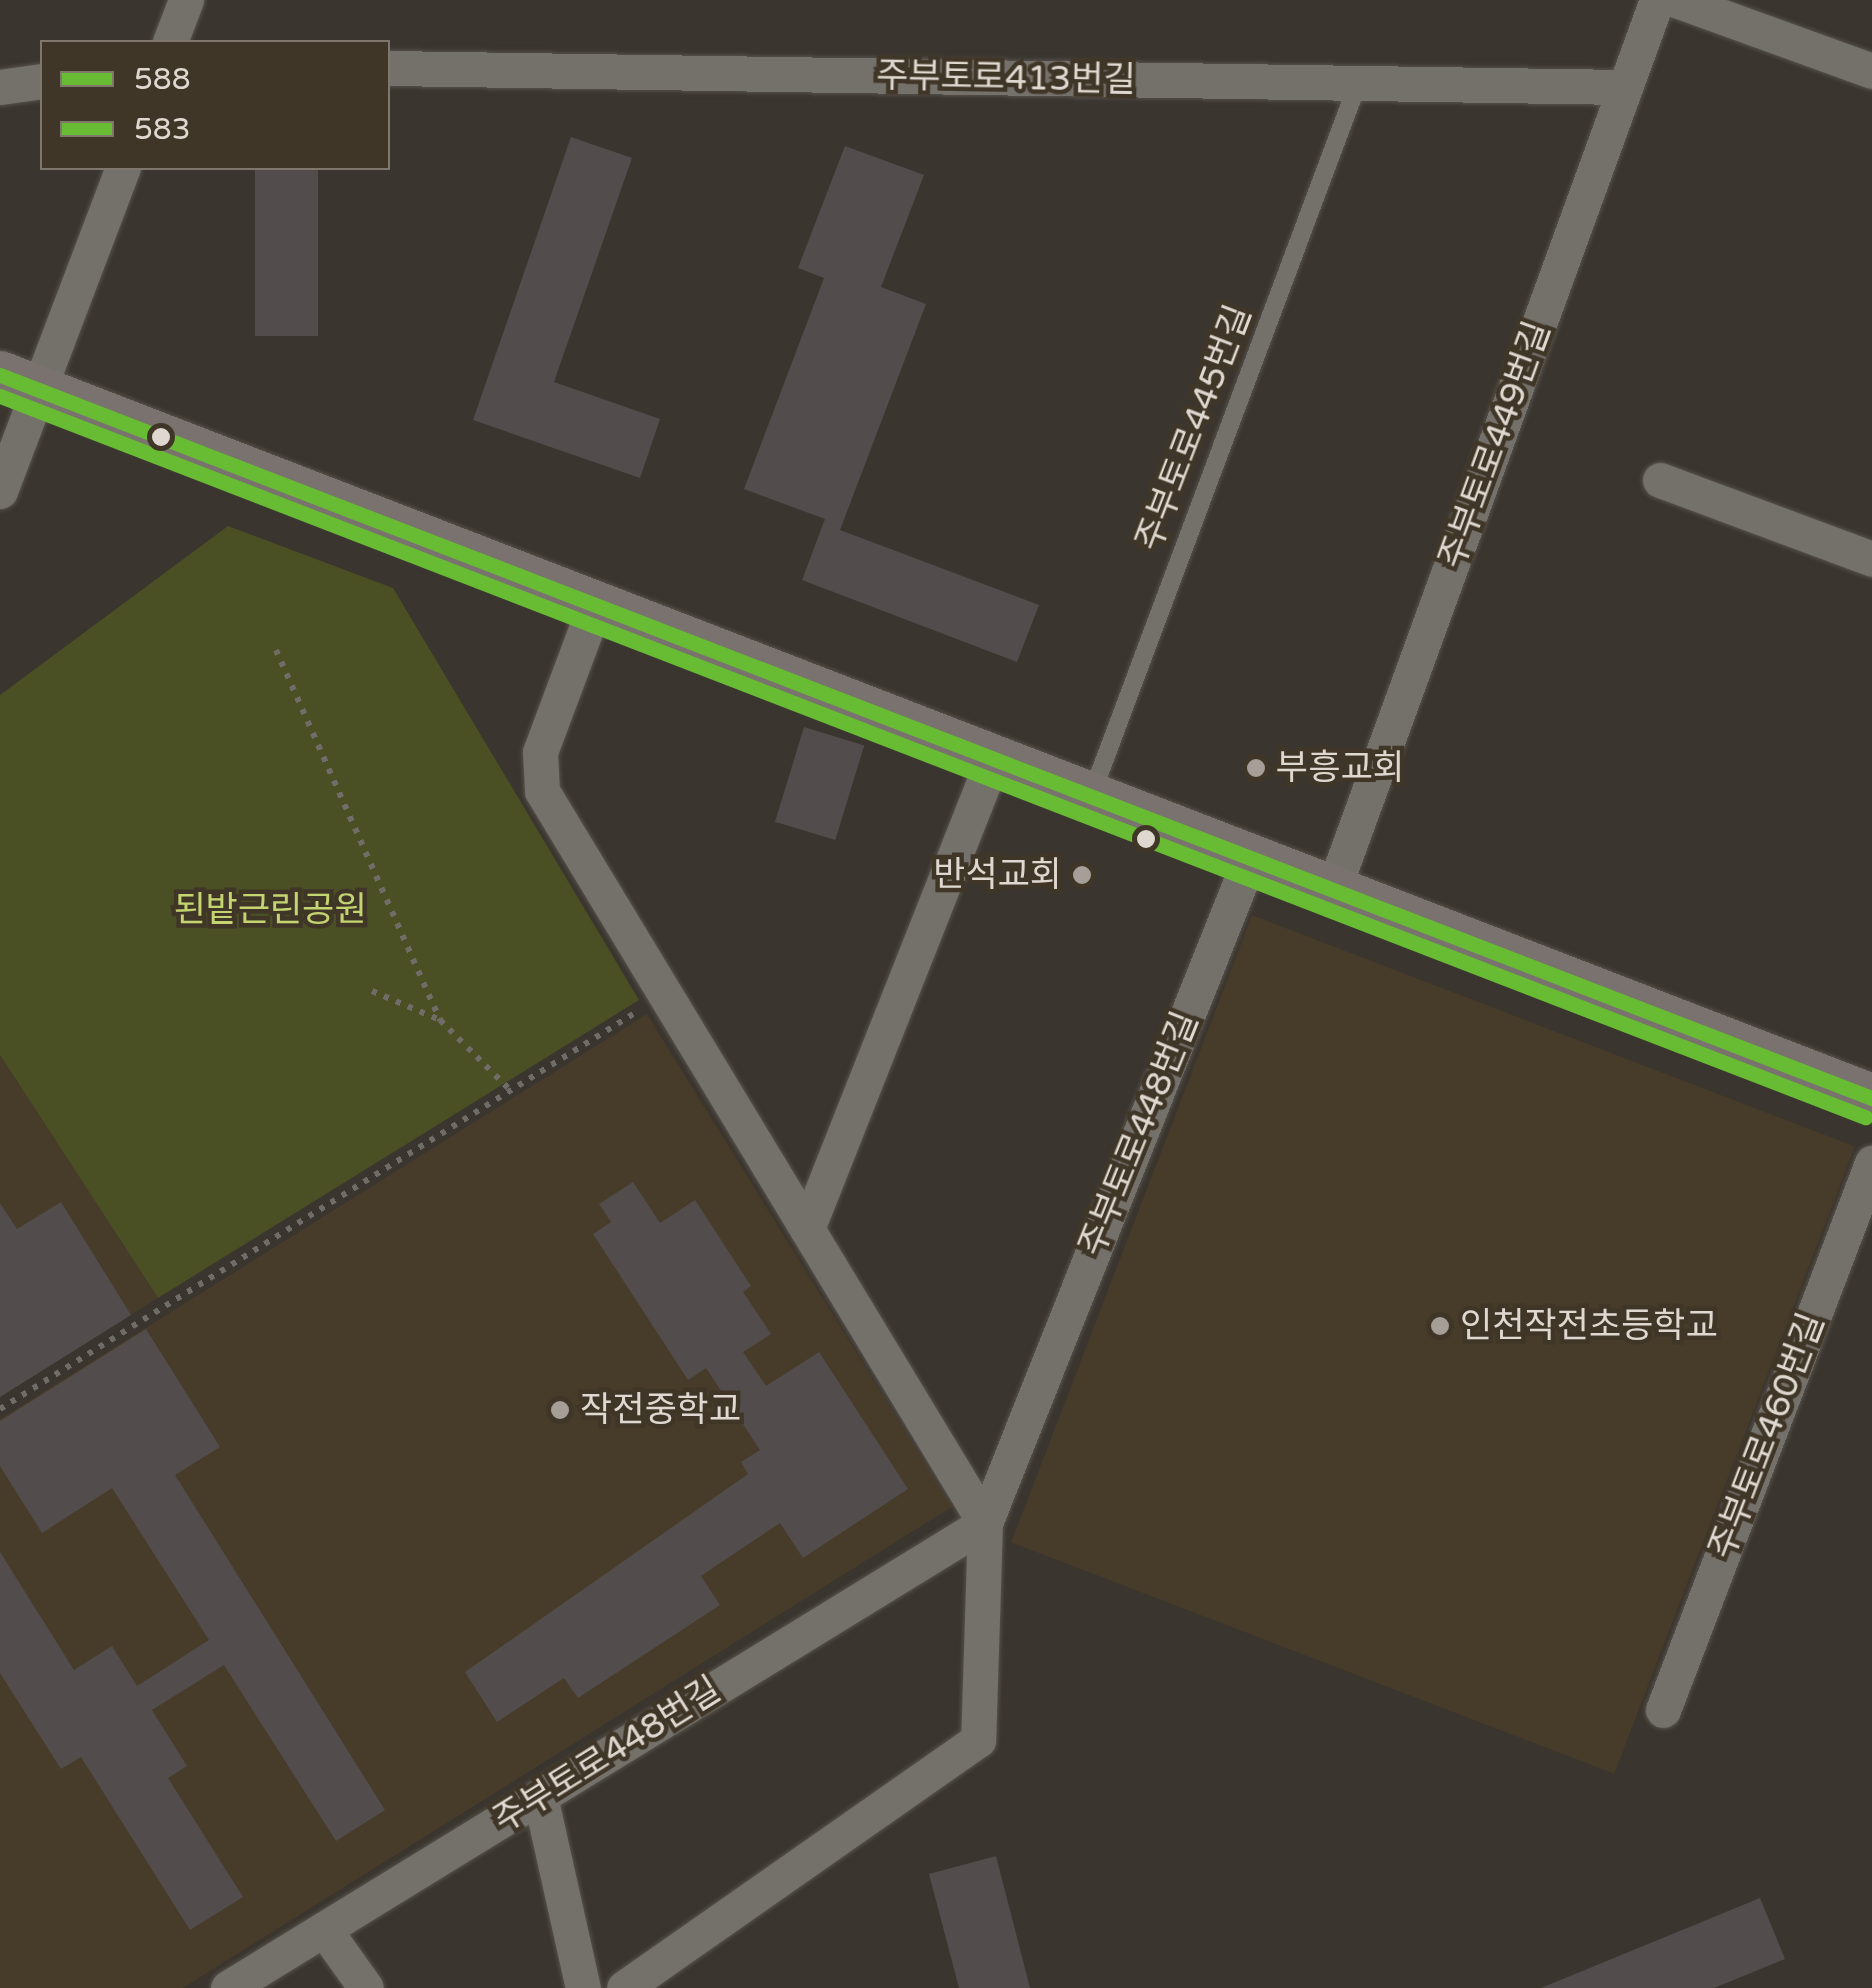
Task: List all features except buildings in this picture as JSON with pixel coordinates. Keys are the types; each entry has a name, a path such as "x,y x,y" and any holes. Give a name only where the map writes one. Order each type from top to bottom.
{"main road":[{"path":"19,382 1872,1098"}],"street":[{"path":"171,40 186,0"},
{"name":"주부토로449번길","path":"1334,890 1657,0"},
{"path":"1676,0 1872,71"},
{"name":"주부토로413번길","path":"390,68 1625,87"},
{"path":"0,87 40,81"},
{"path":"0,491 19,382 121,170"},
{"path":"1660,480 1872,559"},
{"path":"595,605 540,752 542,791 985,1523"},
{"path":"807,1229 994,759"},
{"name":"주부토로448번길","path":"624,1988 978,1740 985,1523 1250,858"},
{"name":"주부토로460번길","path":"1663,1710 1872,1162"},
{"name":"주부토로448번길","path":"228,1988 985,1523"},
{"path":"540,1796 582,1988"},
{"path":"324,1929 366,1988"}],"lane":[{"name":"주부토로445번길","path":"1090,796 1358,83"}],"path":[{"path":"276,650 440,1020"},
{"path":"372,991 440,1020 511,1090"},
{"path":"0,1409 665,994"}],"shaded area":[{"name":"인천작전초등학교","path":"1252,915 1855,1147 1614,1774 1011,1542"},
{"name":"작전중학교","path":"647,1014 952,1507 183,1988 0,1988 0,1419"},
{"path":"0,1055 158,1298 0,1397"}],"green space":[{"name":"된밭근린공원","path":"228,526 393,588 639,1000 158,1298 0,1055 0,695"}],"transit line":[{"name":"588","path":"0,375 1872,1098"},
{"name":"583","path":"0,396 1865,1117"}],"place":[{"name":"부흥교회","path":"1256,768"},
{"name":"반석교회","path":"1082,875"},
{"name":"인천작전초등학교","path":"1440,1326"},
{"name":"작전중학교","path":"560,1410"}]}
